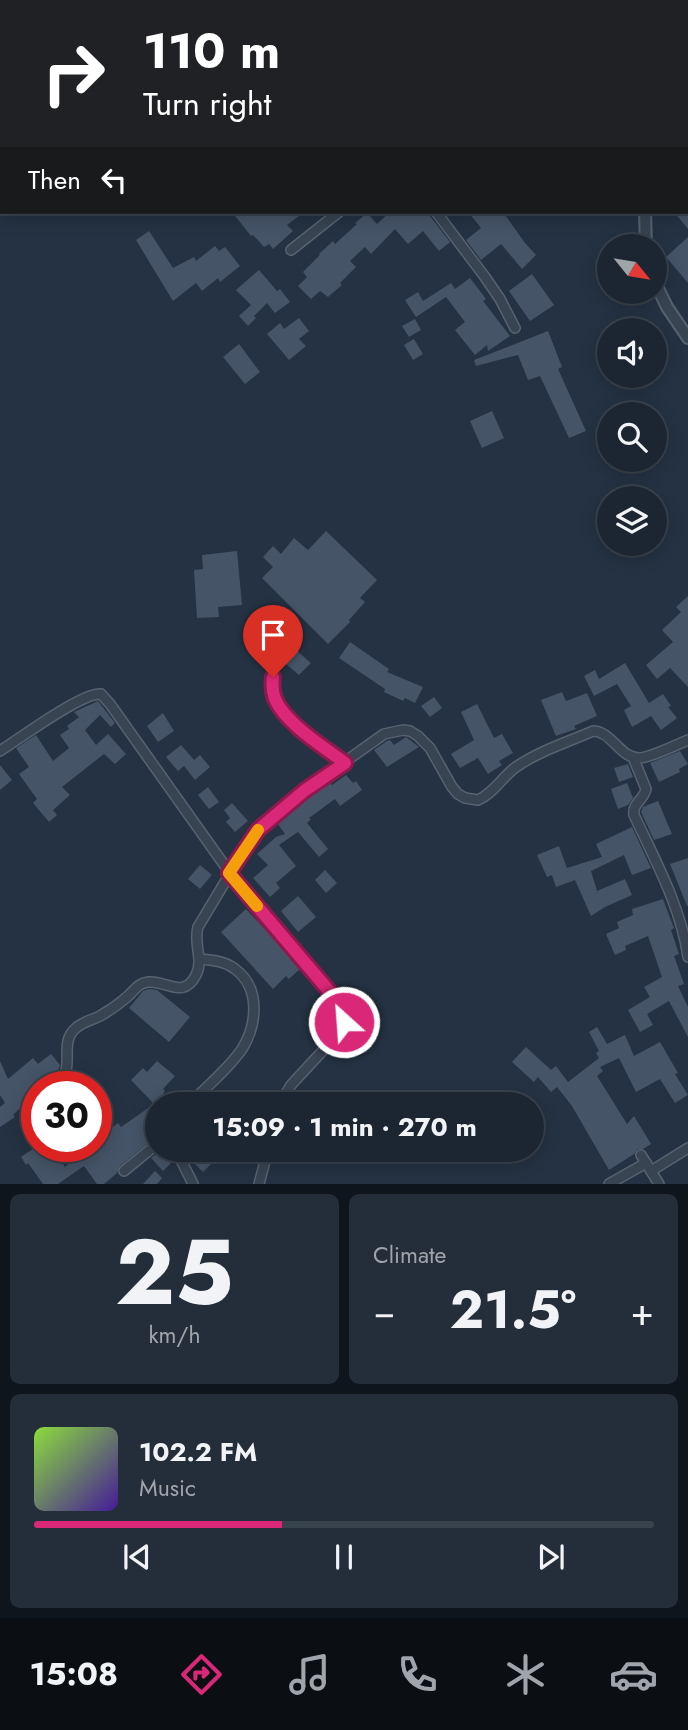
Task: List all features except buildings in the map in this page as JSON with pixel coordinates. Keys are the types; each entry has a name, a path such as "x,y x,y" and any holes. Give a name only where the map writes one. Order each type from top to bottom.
{"street":[{"path":"291,250 336,214"},
{"path":"437,214 500,299 515,328"},
{"path":"645,214 646,234"},
{"path":"666,304 688,338"},
{"path":"280,632 272,689 275,699 282,710 309,736 345,763"},
{"path":"0,751 95,693 101,694 110,704 229,873 335,998 344,1013 341,1031 287,1092"},
{"path":"66,1071 66,1046 76,1028 102,1014 146,982 174,988 186,986 195,978 199,959 196,934 198,927 258,830 304,791 384,734 395,730 410,731 425,741 458,794 478,800 488,794 510,771 526,761 593,731 606,734 633,757 644,757 688,740"},
{"path":"633,757 646,789 643,797 634,806 634,815 662,875 682,928 688,957"},
{"path":"199,959 219,961 244,977 253,998 254,1023 241,1051 201,1092"},
{"path":"609,1184 646,1163 688,1148"},
{"path":"124,1171 145,1154"},
{"path":"182,1162 193,1184"},
{"path":"259,1184 265,1162"},
{"path":"646,1163 656,1183"}],"slow traffic":[{"path":"257,906 229,873 258,830"}],"route":[{"path":"273,677 272,689 282,710 309,736 345,763 304,791 258,830 229,873 335,998 344,1013 344,1022"}]}
